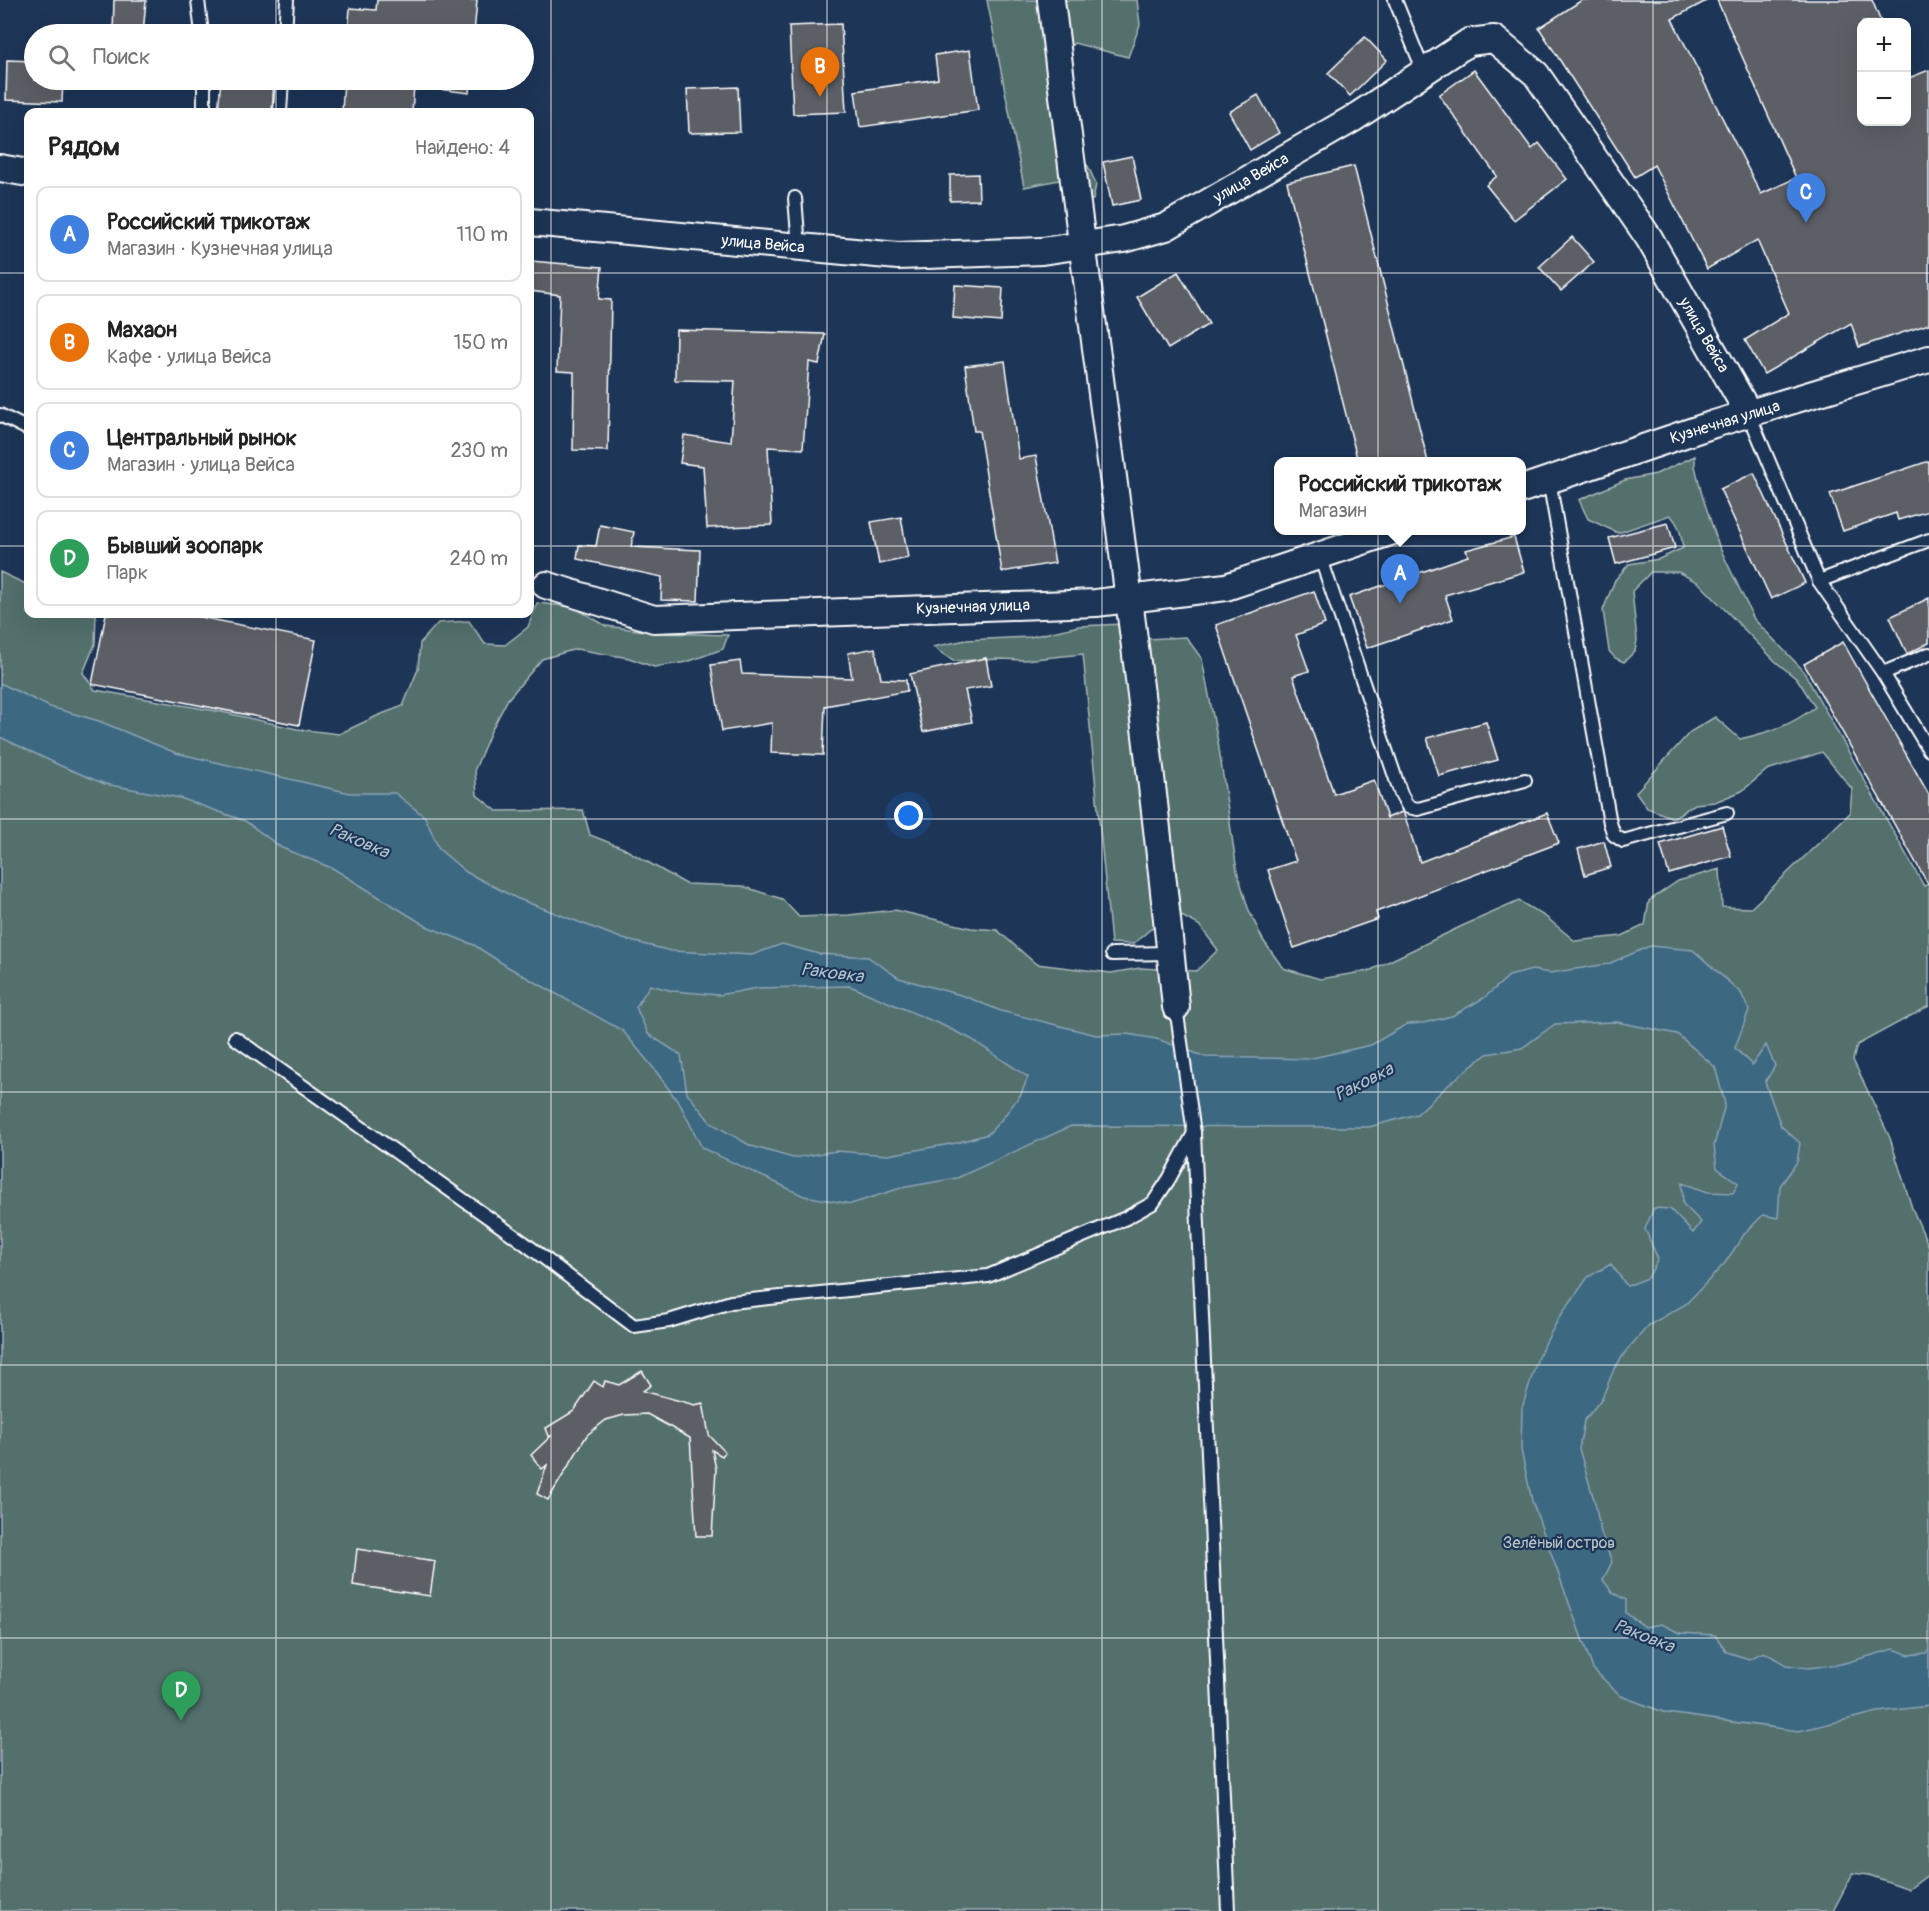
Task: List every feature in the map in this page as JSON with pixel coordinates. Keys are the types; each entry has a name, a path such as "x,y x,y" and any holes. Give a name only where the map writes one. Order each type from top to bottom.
{"street":[{"path":"1051,0 1081,246 1130,600 1176,1007"},
{"name":"улица Вейса","path":"534,222 898,256 1042,251 1124,239 1166,228 1354,118 1469,42 1494,39 1536,74 1648,238 1749,414"},
{"path":"0,168 24,172"},
{"name":"Кузнечная улица","path":"1526,487 1749,414 1929,359"},
{"name":"Кузнечная улица","path":"546,585 654,619 1096,603 1226,587 1384,535"}],"lane":[{"path":"198,0 201,24"},
{"path":"286,24 287,0"},
{"path":"1395,0 1424,72"},
{"path":"204,90 204,108"},
{"path":"280,108 281,90"},
{"path":"795,198 799,247"},
{"path":"1749,414 1819,581 1883,673 1929,750"},
{"path":"0,415 24,427"},
{"path":"1549,480 1610,824 1614,835 1623,841 1727,813"},
{"path":"1819,581 1929,540"},
{"path":"1320,556 1401,794 1408,807 1418,809 1525,780"},
{"path":"1883,673 1929,654"},
{"path":"1112,954 1171,953"},
{"path":"1176,1007 1194,1133 1228,1911"},
{"path":"235,1038 522,1242 634,1326 669,1321 731,1302 988,1276 1126,1218 1153,1203 1194,1133"}],"green space":[{"path":"987,0 1137,0 1140,25 1128,57 1074,43 1047,72 1052,96 1078,158 1088,166 1096,184 1093,200 1085,202 1059,180 1024,187"},
{"name":"Зелёный остров","path":"1695,456 1702,495 1719,546 1754,619 1802,669 1924,886 1929,884 1929,1006 1857,1045 1853,1060 1890,1138 1912,1208 1929,1247 1929,1874 1909,1889 1869,1875 1853,1873 1833,1911 0,1911 0,572 24,583 24,618 96,618 95,644 83,673 95,690 222,712 297,729 339,734 403,706 418,669 420,643 438,623 469,621 485,644 505,645 528,627 531,618 534,618 537,603 574,607 606,626 661,633 728,635 723,649 687,662 654,667 629,658 576,649 542,659 508,699 491,731 475,769 477,795 497,811 583,810 590,835 623,848 686,884 742,886 782,899 799,917 895,910 971,928 997,930 1036,964 1111,973 1140,968 1196,971 1218,950 1199,925 1172,911 1133,944 1111,943 1083,654 1024,660 953,661 933,647 966,640 1030,637 1079,626 1145,623 1146,639 1186,637 1202,659 1218,742 1237,871 1248,908 1263,940 1283,968 1320,979 1369,971 1519,901 1546,917 1575,941 1622,936 1645,925 1649,901 1678,881 1720,869 1722,907 1751,908 1850,813 1852,789 1822,752 1767,770 1742,791 1715,802 1695,804 1673,818 1647,808 1636,792 1690,732 1715,717 1740,739 1779,728 1815,707 1798,680 1775,661 1699,583 1678,572 1651,572 1632,591 1637,640 1635,651 1624,662 1615,658 1609,651 1603,610 1615,580 1629,564 1659,559 1683,548 1682,538 1678,526 1670,515 1618,533 1588,519 1579,500 1625,480 1656,474"}],"water":[{"name":"Раковка","path":"0,683 50,707 99,721 176,753 350,793 395,793 425,817 439,849 466,872 516,898 623,939 671,951 752,955 782,944 819,954 868,957 899,978 964,996 1001,1011 1096,1035 1127,1034 1157,1039 1206,1057 1308,1059 1371,1045 1407,1024 1423,1023 1452,1016 1484,998 1509,976 1532,970 1550,973 1608,964 1650,946 1693,950 1741,993 1749,1010 1735,1048 1752,1065 1766,1045 1775,1066 1765,1082 1781,1126 1800,1143 1797,1162 1780,1186 1778,1218 1763,1215 1745,1233 1725,1263 1686,1304 1649,1325 1626,1351 1614,1369 1602,1398 1584,1421 1579,1449 1601,1533 1612,1562 1603,1580 1613,1593 1626,1600 1626,1613 1645,1627 1661,1624 1680,1633 1715,1635 1727,1652 1749,1659 1764,1652 1786,1665 1808,1668 1841,1664 1894,1649 1909,1655 1926,1653 1929,1650 1929,1706 1878,1712 1799,1731 1666,1713 1621,1696 1593,1669 1532,1501 1521,1450 1522,1408 1538,1357 1559,1318 1588,1277 1611,1264 1627,1286 1648,1278 1658,1259 1645,1229 1654,1208 1670,1209 1693,1233 1701,1222 1683,1204 1682,1183 1708,1192 1733,1193 1738,1183 1717,1168 1714,1146 1725,1104 1715,1067 1677,1034 1617,1022 1555,1024 1522,1048 1487,1054 1417,1114 1369,1127 1071,1126 957,1178 901,1188 851,1204 804,1196 702,1148 681,1106 623,1031 508,967 474,945 426,926 334,869 282,848 245,821 180,798 105,784 0,737","holes":["650,985 673,991 719,995 758,988 850,986 971,1039 1028,1077 1021,1094 988,1134 956,1143 888,1155 836,1151 793,1158 751,1146 711,1123 687,1093 681,1055 648,1034 636,1007"]}],"building":[{"path":"114,0 146,0 144,24 113,24"},
{"path":"377,0 477,0 475,24 349,24 350,8 376,10"},
{"path":"1582,0 1708,0 1672,19 1761,194 1796,178 1717,0 1872,0 1879,18 1857,18 1857,126 1911,126 1911,77 1929,70 1929,324 1859,347 1851,323 1764,374 1745,340 1789,313 1757,240 1707,269 1654,165 1635,177 1539,28"},
{"path":"841,24 846,112 793,114 789,26"},
{"path":"1365,37 1387,60 1350,96 1328,73"},
{"path":"970,50 978,110 860,127 855,91 938,79 935,55"},
{"path":"7,60 24,61 24,90 63,90 62,102 6,100"},
{"path":"1474,70 1532,149 1539,143 1567,179 1514,220 1486,185 1497,176 1439,95"},
{"path":"738,87 740,132 689,133 687,89"},
{"path":"220,90 273,90 272,108 218,108"},
{"path":"343,90 414,90 412,108 342,108"},
{"path":"445,90 469,90 469,93"},
{"path":"1258,95 1279,133 1250,150 1229,112"},
{"path":"1132,156 1141,200 1112,206 1103,162"},
{"path":"1354,166 1427,457 1357,457 1287,182"},
{"path":"978,174 979,200 950,201 950,175"},
{"path":"1572,237 1594,262 1561,291 1539,267"},
{"path":"534,261 602,267 599,299 611,300 608,451 573,450 574,372 557,371 560,295 534,292"},
{"path":"1178,272 1209,324 1168,349 1137,297"},
{"path":"955,285 1003,288 1001,322 953,318"},
{"path":"676,330 825,334 819,364 809,362 803,449 768,447 772,525 707,528 703,466 680,463 684,435 731,442 735,381 675,380"},
{"path":"1005,361 1019,459 1036,456 1055,563 1002,572 979,431 974,431 965,366"},
{"path":"1929,461 1929,511 1898,520 1896,513 1843,531 1830,494"},
{"path":"1754,473 1805,583 1771,599 1720,489"},
{"path":"901,517 908,558 879,564 871,522"},
{"path":"1668,523 1675,548 1616,564 1609,538"},
{"path":"600,525 634,532 631,547 700,550 698,601 661,600 662,577 577,559 579,545 596,546"},
{"path":"1514,537 1524,572 1445,595 1453,619 1367,648 1349,597 1468,556 1466,550"},
{"path":"1314,591 1325,624 1296,635 1309,671 1293,676 1334,794 1374,780 1387,818 1402,812 1404,814 1420,862 1547,813 1559,843 1376,912 1378,919 1294,948 1268,870 1296,861 1216,625"},
{"path":"1929,598 1929,643 1907,654 1890,617"},
{"path":"105,618 205,618 316,640 299,725 92,684"},
{"path":"1843,642 1929,795 1929,886 1804,664"},
{"path":"875,648 881,679 906,680 907,691 825,706 823,755 771,753 772,723 722,731 711,665 740,661 742,674 852,678 848,653"},
{"path":"986,658 991,686 965,690 972,722 923,732 910,674"},
{"path":"1486,722 1498,760 1439,776 1427,738"},
{"path":"1722,826 1731,856 1669,874 1660,844"},
{"path":"1604,841 1611,867 1585,875 1578,849"},
{"path":"642,1371 651,1385 643,1391 695,1405 703,1403 709,1435 725,1452 722,1456 712,1450 716,1469 712,1536 696,1536 690,1438 647,1414 624,1415 606,1420 587,1435 548,1500 537,1494 547,1465 542,1469 531,1455 551,1436 546,1428 574,1411 594,1381 603,1387 605,1381 619,1385"},
{"path":"357,1549 435,1561 430,1596 353,1585"}],"place":[{"name":"Махаон","path":"820,97"},
{"name":"Центральный рынок","path":"1806,223"},
{"name":"Российский трикотаж","path":"1400,604"},
{"name":"Бывший зоопарк","path":"181,1721"}]}
